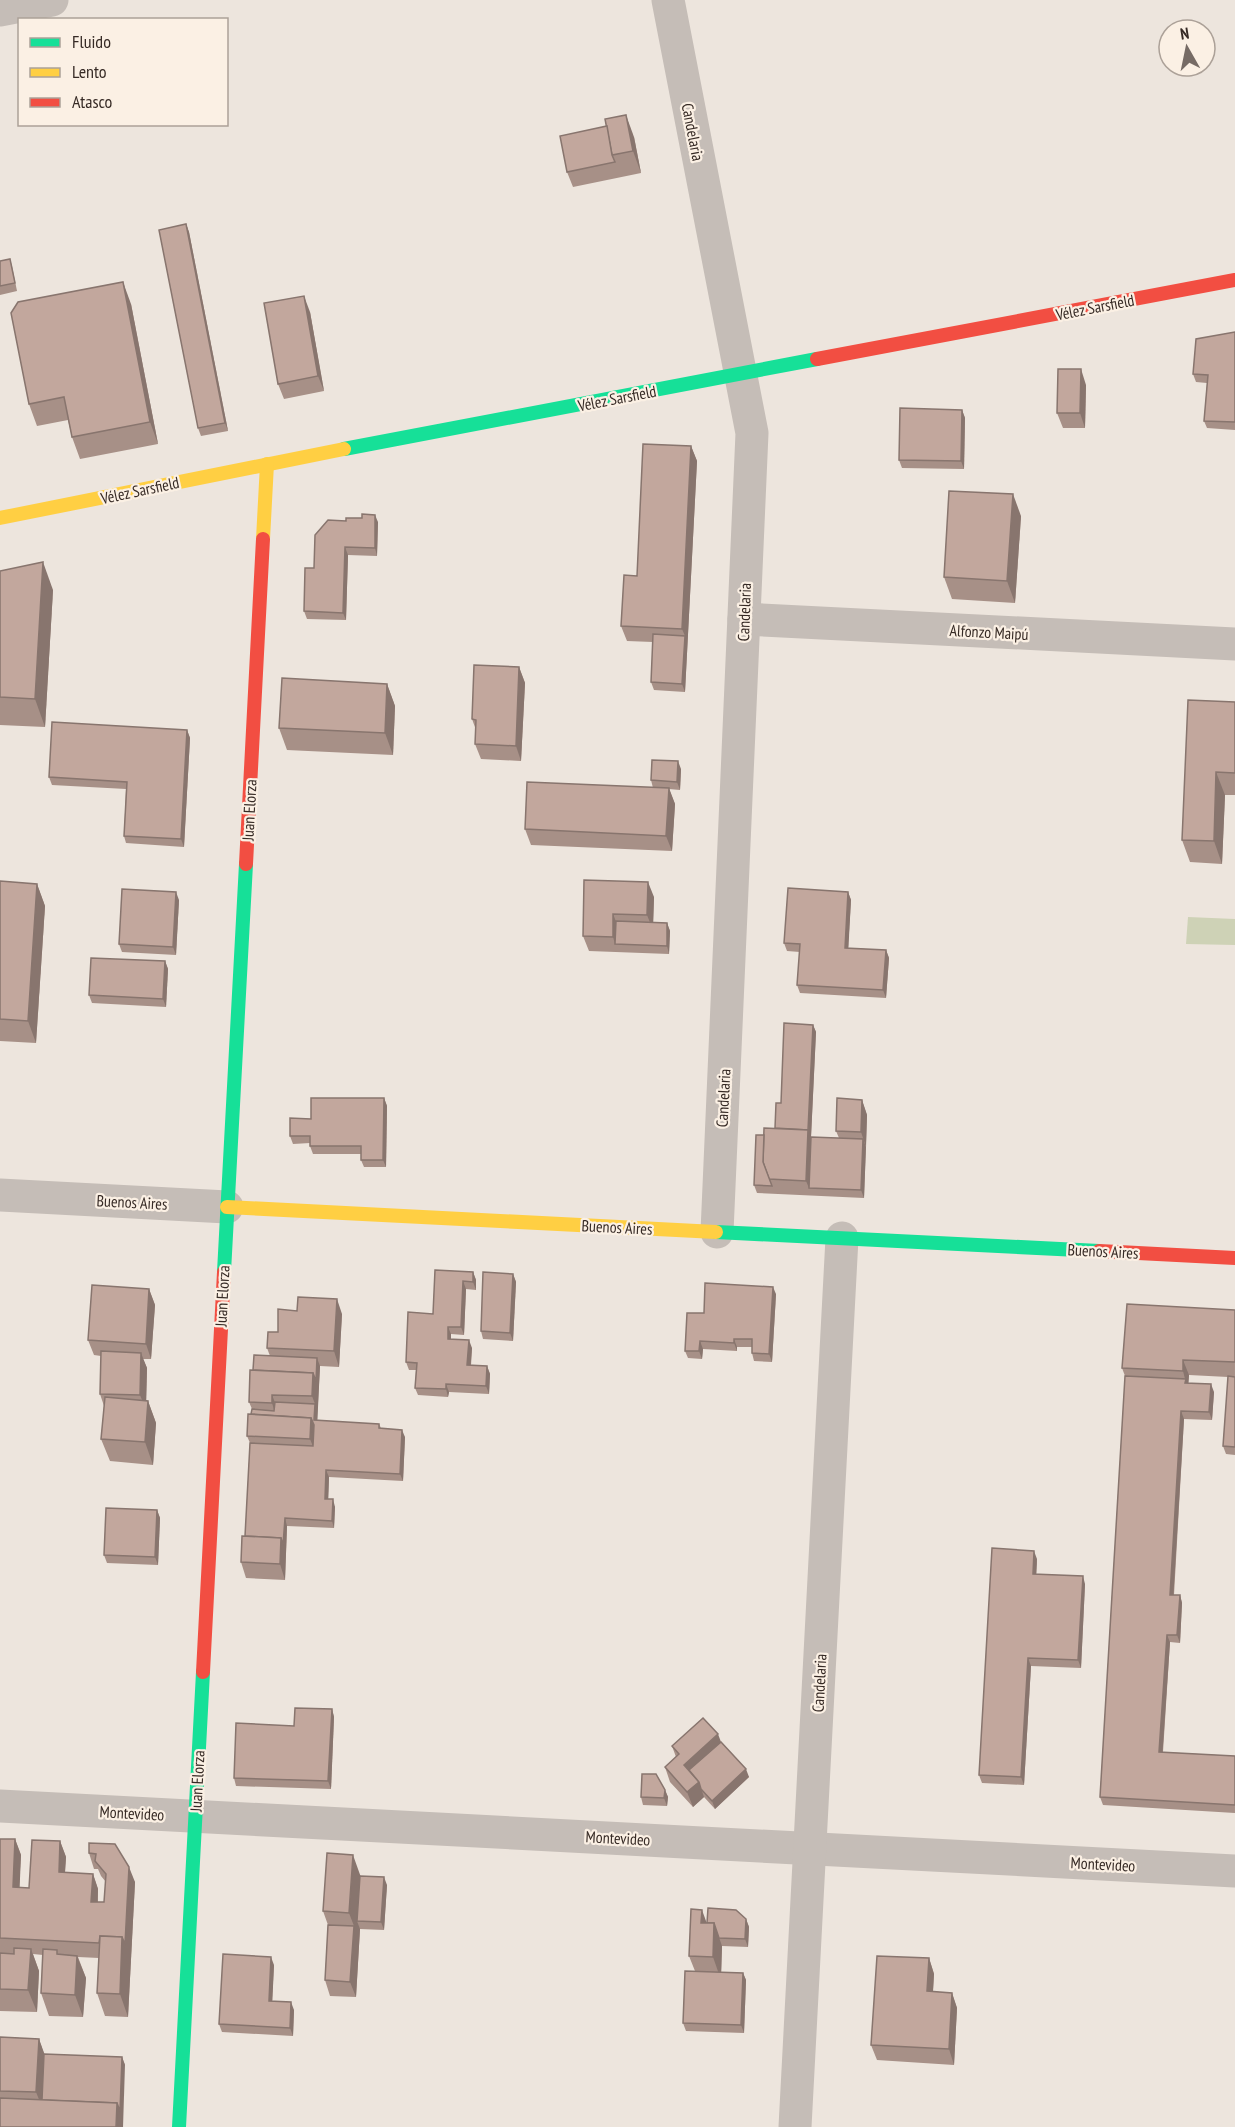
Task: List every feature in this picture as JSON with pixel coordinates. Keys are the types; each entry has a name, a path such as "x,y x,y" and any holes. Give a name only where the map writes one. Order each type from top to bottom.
{"main road":[{"name":"Vélez Sarsfield","path":"0,518 267,464 1235,280"},
{"name":"Juan Elorza","path":"179,2127 267,464"},
{"name":"Buenos Aires","path":"227,1207 1235,1258"}],"street":[{"path":"0,10 52,0"},
{"name":"Candelaria","path":"668,0 752,433 717,1232"},
{"name":"Alfonzo Maipú","path":"744,619 1235,644"},
{"name":"Buenos Aires","path":"0,1195 227,1207"},
{"name":"Candelaria","path":"795,2127 842,1238"},
{"name":"Montevideo","path":"0,1806 1235,1871"}],"green space":[{"path":"1188,917 1235,919 1235,945 1186,944"}],"building":[{"path":"626,115 633,151 612,155 605,119"},
{"path":"607,126 615,162 567,172 560,136"},
{"path":"186,224 225,423 198,428 159,230"},
{"path":"10,259 15,283 0,286 0,261"},
{"path":"123,282 150,422 72,437 64,397 29,404 11,313 18,302"},
{"path":"304,296 318,376 278,384 264,303"},
{"path":"1235,332 1235,422 1204,421 1208,375 1193,374 1196,339"},
{"path":"1058,369 1081,369 1080,413 1057,413"},
{"path":"900,408 962,410 961,461 899,460"},
{"path":"643,444 691,446 682,629 621,626 624,575 637,576"},
{"path":"949,491 1013,494 1007,581 944,577"},
{"path":"362,514 375,515 375,548 345,547 343,613 304,611 305,568 314,568 315,535 328,520 346,521 346,518 362,518"},
{"path":"43,562 35,699 0,697 0,571"},
{"path":"653,634 685,636 682,684 651,682"},
{"path":"474,665 519,667 516,746 475,744 476,720 472,719"},
{"path":"282,678 387,684 385,733 279,728"},
{"path":"1188,700 1235,702 1235,773 1216,772 1214,841 1182,840"},
{"path":"52,722 187,730 181,839 124,836 127,782 49,777"},
{"path":"652,760 678,761 677,782 651,780"},
{"path":"527,782 669,788 666,836 525,829"},
{"path":"584,880 648,882 647,915 613,914 613,937 583,936"},
{"path":"0,881 37,884 28,1021 0,1019"},
{"path":"788,888 848,892 845,948 886,950 883,990 797,985 800,944 784,943"},
{"path":"122,889 176,892 173,947 119,944"},
{"path":"616,921 667,923 667,946 615,944"},
{"path":"91,958 165,961 163,999 89,995"},
{"path":"784,1023 813,1025 808,1130 775,1128 776,1103 781,1103"},
{"path":"311,1098 384,1098 383,1160 361,1160 361,1146 310,1146 310,1136 290,1136 290,1118 311,1119"},
{"path":"837,1098 862,1100 861,1132 836,1131"},
{"path":"764,1128 808,1130 806,1181 769,1179 763,1162"},
{"path":"756,1135 764,1135 763,1162 772,1186 754,1185"},
{"path":"811,1137 863,1139 861,1190 809,1188"},
{"path":"435,1270 473,1272 473,1282 463,1281 461,1327 448,1327 448,1339 469,1340 467,1365 487,1366 486,1386 446,1384 446,1389 415,1388 417,1363 406,1362 408,1312 433,1314"},
{"path":"483,1272 513,1274 510,1333 481,1331"},
{"path":"705,1283 773,1287 769,1354 752,1353 752,1339 734,1339 734,1343 700,1341 699,1351 685,1351 687,1313 704,1313"},
{"path":"92,1285 149,1289 146,1344 88,1340"},
{"path":"298,1297 337,1299 334,1351 267,1348 268,1332 278,1332 278,1309 297,1311"},
{"path":"1127,1304 1235,1310 1235,1362 1183,1360 1183,1371 1122,1368"},
{"path":"101,1351 141,1353 140,1395 100,1394"},
{"path":"254,1355 317,1358 316,1381 313,1373 253,1370"},
{"path":"250,1370 313,1373 312,1396 272,1395 272,1403 249,1402"},
{"path":"1125,1376 1186,1379 1185,1383 1211,1384 1209,1412 1181,1411 1170,1595 1180,1595 1177,1635 1167,1635 1159,1752 1235,1756 1235,1805 1100,1797"},
{"path":"1228,1376 1235,1377 1235,1447 1223,1446"},
{"path":"105,1397 148,1401 145,1442 101,1439"},
{"path":"275,1402 315,1404 314,1420 379,1424 379,1428 402,1430 400,1474 326,1470 325,1499 333,1499 332,1521 285,1518 283,1545 281,1538 245,1536 250,1443 313,1446 314,1425 311,1418 251,1414 252,1409 274,1411"},
{"path":"248,1414 311,1418 310,1439 247,1436"},
{"path":"106,1508 157,1510 155,1557 104,1555"},
{"path":"242,1536 281,1538 280,1564 241,1562"},
{"path":"992,1548 1034,1551 1033,1574 1083,1576 1078,1660 1028,1658 1021,1777 979,1775"},
{"path":"295,1708 332,1709 328,1781 234,1778 236,1723 294,1726"},
{"path":"703,1718 718,1734 684,1765 699,1782 687,1792 665,1767 679,1754 672,1746"},
{"path":"721,1742 746,1769 712,1801 689,1770"},
{"path":"642,1774 656,1774 665,1790 664,1798 641,1797"},
{"path":"0,1839 15,1839 13,1887 29,1888 32,1840 60,1841 59,1872 93,1874 91,1902 104,1902 106,1874 95,1861 96,1854 89,1853 89,1843 115,1844 129,1867 125,1944 122,1937 100,1936 99,1943 0,1938"},
{"path":"327,1853 353,1855 349,1913 323,1911"},
{"path":"360,1876 384,1877 381,1922 357,1921"},
{"path":"708,1908 736,1910 746,1919 745,1939 719,1938 714,1923 707,1923"},
{"path":"691,1909 702,1910 701,1923 714,1923 713,1957 689,1956"},
{"path":"328,1925 354,1926 350,1982 325,1980"},
{"path":"100,1936 122,1937 120,1994 97,1993"},
{"path":"14,1948 31,1949 28,1990 0,1989 0,1953 14,1954"},
{"path":"43,1949 57,1950 57,1954 77,1956 75,1995 41,1993"},
{"path":"223,1954 271,1957 269,2001 291,2002 290,2028 219,2024"},
{"path":"877,1956 929,1958 927,1991 952,1993 949,2049 871,2045"},
{"path":"685,1971 743,1973 741,2025 683,2023"},
{"path":"0,2037 39,2039 36,2092 0,2091"},
{"path":"44,2054 122,2057 120,2111 117,2103 42,2100"},
{"path":"0,2098 117,2103 116,2127 0,2127"}],"traffic: fast":[{"path":"344,449 817,359"},
{"path":"224,1272 246,864"},
{"path":"716,1232 1099,1251"},
{"path":"179,2127 203,1672"}],"traffic: slow":[{"path":"0,518 344,449"},
{"path":"263,539 267,464"},
{"path":"227,1207 716,1232"}],"traffic: jam":[{"path":"817,359 1235,280"},
{"path":"246,864 263,539"},
{"path":"1099,1251 1235,1258"},
{"path":"203,1672 224,1272"}]}
